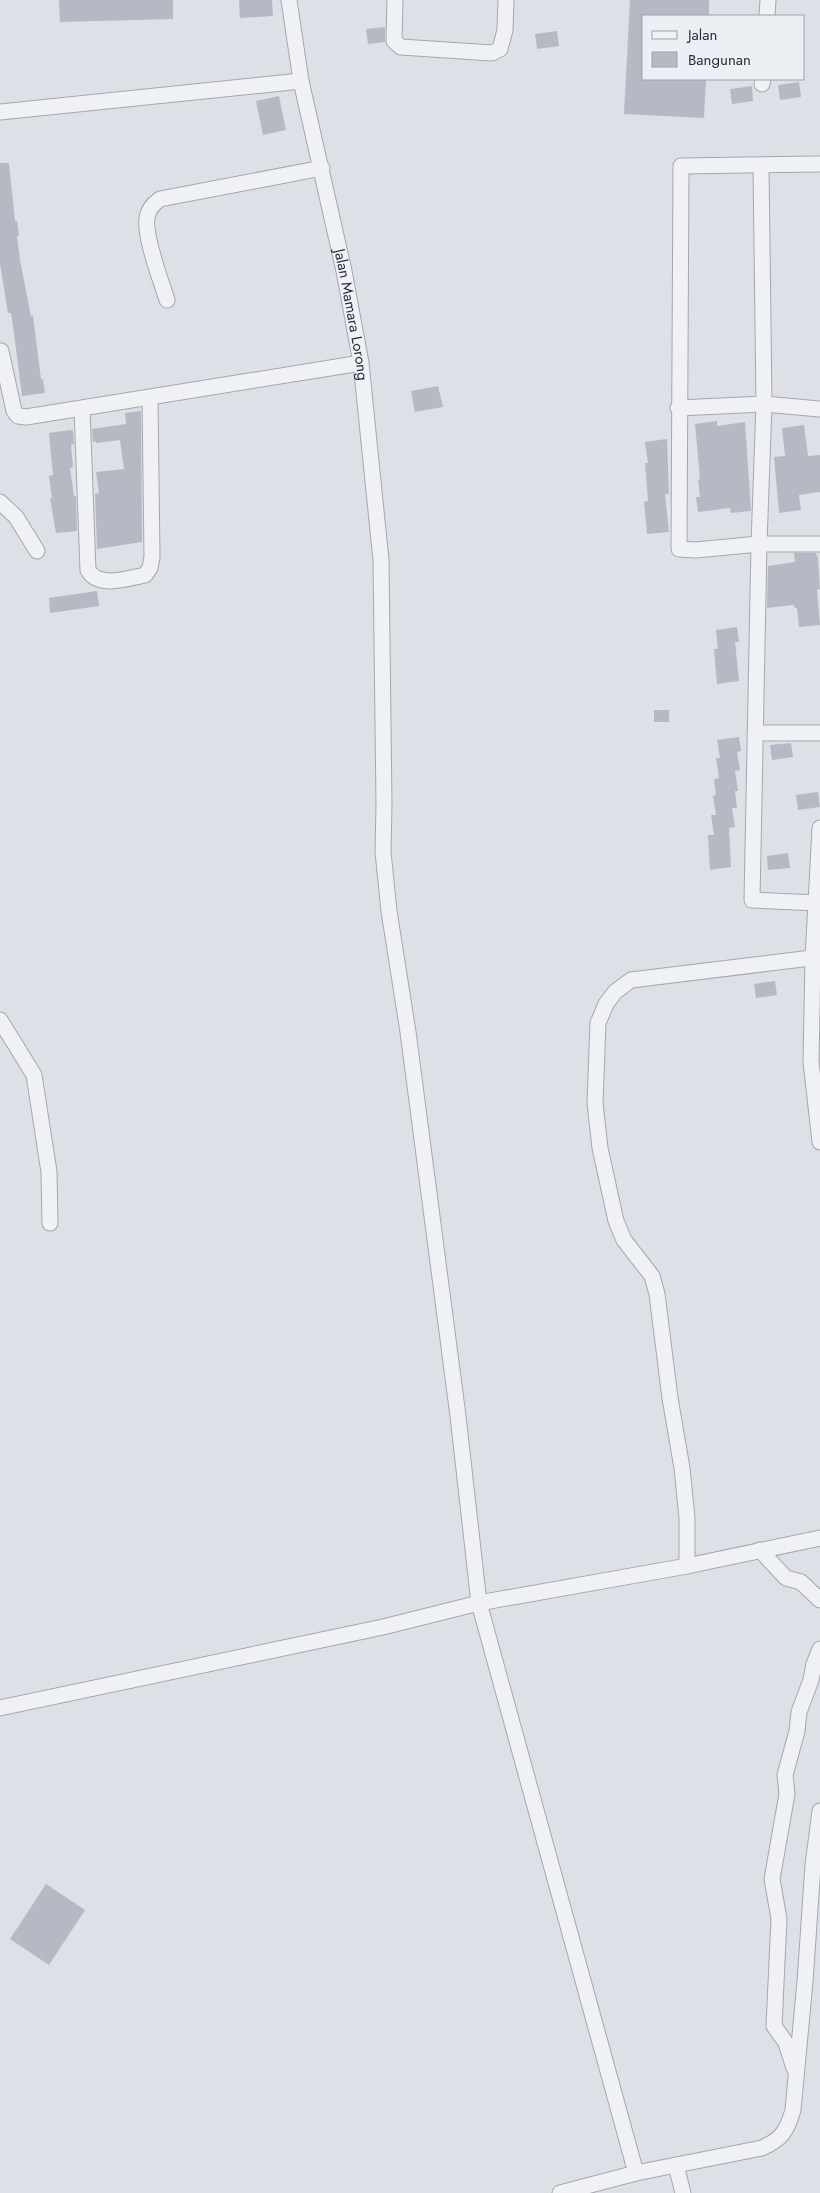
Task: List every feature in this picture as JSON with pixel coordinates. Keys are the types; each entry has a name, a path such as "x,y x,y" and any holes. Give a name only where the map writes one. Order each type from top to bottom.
{"street":[{"name":"Jalan Mamara Lorong","path":"289,0 301,81 344,271 361,363 380,552 383,635 383,852 389,911 406,1023 458,1416 479,1603 636,2173"},
{"path":"395,0 394,41 401,48 492,52 500,49 503,38 506,0"},
{"path":"767,15 768,0"},
{"path":"0,112 301,81"},
{"path":"820,164 681,166 678,408 679,549 696,550 759,544 820,544"},
{"path":"761,166 764,404 759,544 752,900 816,903"},
{"path":"167,300 146,219 151,207 156,202 160,199 322,168"},
{"path":"0,349 14,410 18,416 82,409 361,363"},
{"path":"82,409 88,570 93,577 101,580 145,576 150,568 152,557 150,398"},
{"path":"678,408 764,404 820,410"},
{"path":"0,502 16,518 37,551"},
{"path":"755,733 820,733"},
{"path":"820,828 816,903 817,957 811,1062 820,1142"},
{"path":"687,1566 687,1518 682,1468 670,1398 657,1294 652,1276 624,1240 616,1221 600,1148 595,1104 598,1023 606,1004 616,992 631,980 817,957"},
{"path":"0,1020 34,1075 49,1172 50,1223"},
{"path":"0,1708 383,1627 479,1603 687,1566 820,1538"},
{"path":"760,1550 786,1578 801,1582 820,1600"},
{"path":"796,2075 786,2043 774,2026 778,1919 772,1879 787,1794 785,1775 797,1731 799,1712 820,1649"},
{"path":"560,2193 636,2173 762,2148 776,2142 788,2128 793,2110 816,1876 820,1811"},
{"path":"805,1982 820,1987"},
{"path":"676,2165 683,2193"}],"building":[{"path":"59,0 173,0 173,19 60,22"},
{"path":"239,0 272,0 273,16 240,18"},
{"path":"630,0 709,0 709,15 642,15 642,80 706,80 704,118 624,114"},
{"path":"385,27 385,42 368,44 366,29"},
{"path":"557,31 559,46 537,49 535,34"},
{"path":"799,82 801,97 780,100 778,85"},
{"path":"752,86 753,101 732,104 730,89"},
{"path":"279,96 286,130 263,135 256,101"},
{"path":"0,163 9,163 15,221 17,221 19,235 17,236 20,260 31,316 33,316 41,379 43,379 45,393 22,396 11,313 8,313 0,264"},
{"path":"438,386 443,407 415,412 411,391"},
{"path":"141,411 142,542 97,549 95,494 99,493 96,472 124,469 120,440 93,442 92,429 126,424 125,413"},
{"path":"717,421 717,426 745,422 751,511 731,513 730,508 698,512 696,497 700,497 698,480 700,479 695,424"},
{"path":"804,425 808,456 820,455 820,492 799,495 801,510 779,513 774,457 785,456 782,428"},
{"path":"73,431 74,444 71,445 73,467 70,468 74,496 76,496 77,531 56,533 50,498 52,498 49,476 53,475 49,433"},
{"path":"667,439 669,494 665,494 669,532 647,534 644,502 648,501 645,463 648,463 645,442"},
{"path":"794,553 816,553 820,589 817,590 820,625 799,627 797,608 794,605 767,608 768,566 795,562"},
{"path":"97,591 99,606 50,613 49,598"},
{"path":"737,627 739,642 735,642 739,681 717,684 714,649 718,649 716,630"},
{"path":"654,710 669,710 669,722 654,722"},
{"path":"739,737 741,751 737,752 740,770 735,771 738,791 735,791 737,808 732,808 735,827 729,828 731,867 710,870 708,835 714,835 711,815 716,815 713,796 716,795 714,779 719,778 716,758 720,758 717,740"},
{"path":"791,743 793,757 772,760 770,745"},
{"path":"818,792 820,807 798,810 796,795"},
{"path":"788,853 790,868 768,870 767,856"},
{"path":"775,981 777,995 756,998 754,984"},
{"path":"46,1884 85,1910 49,1965 10,1939"}]}
